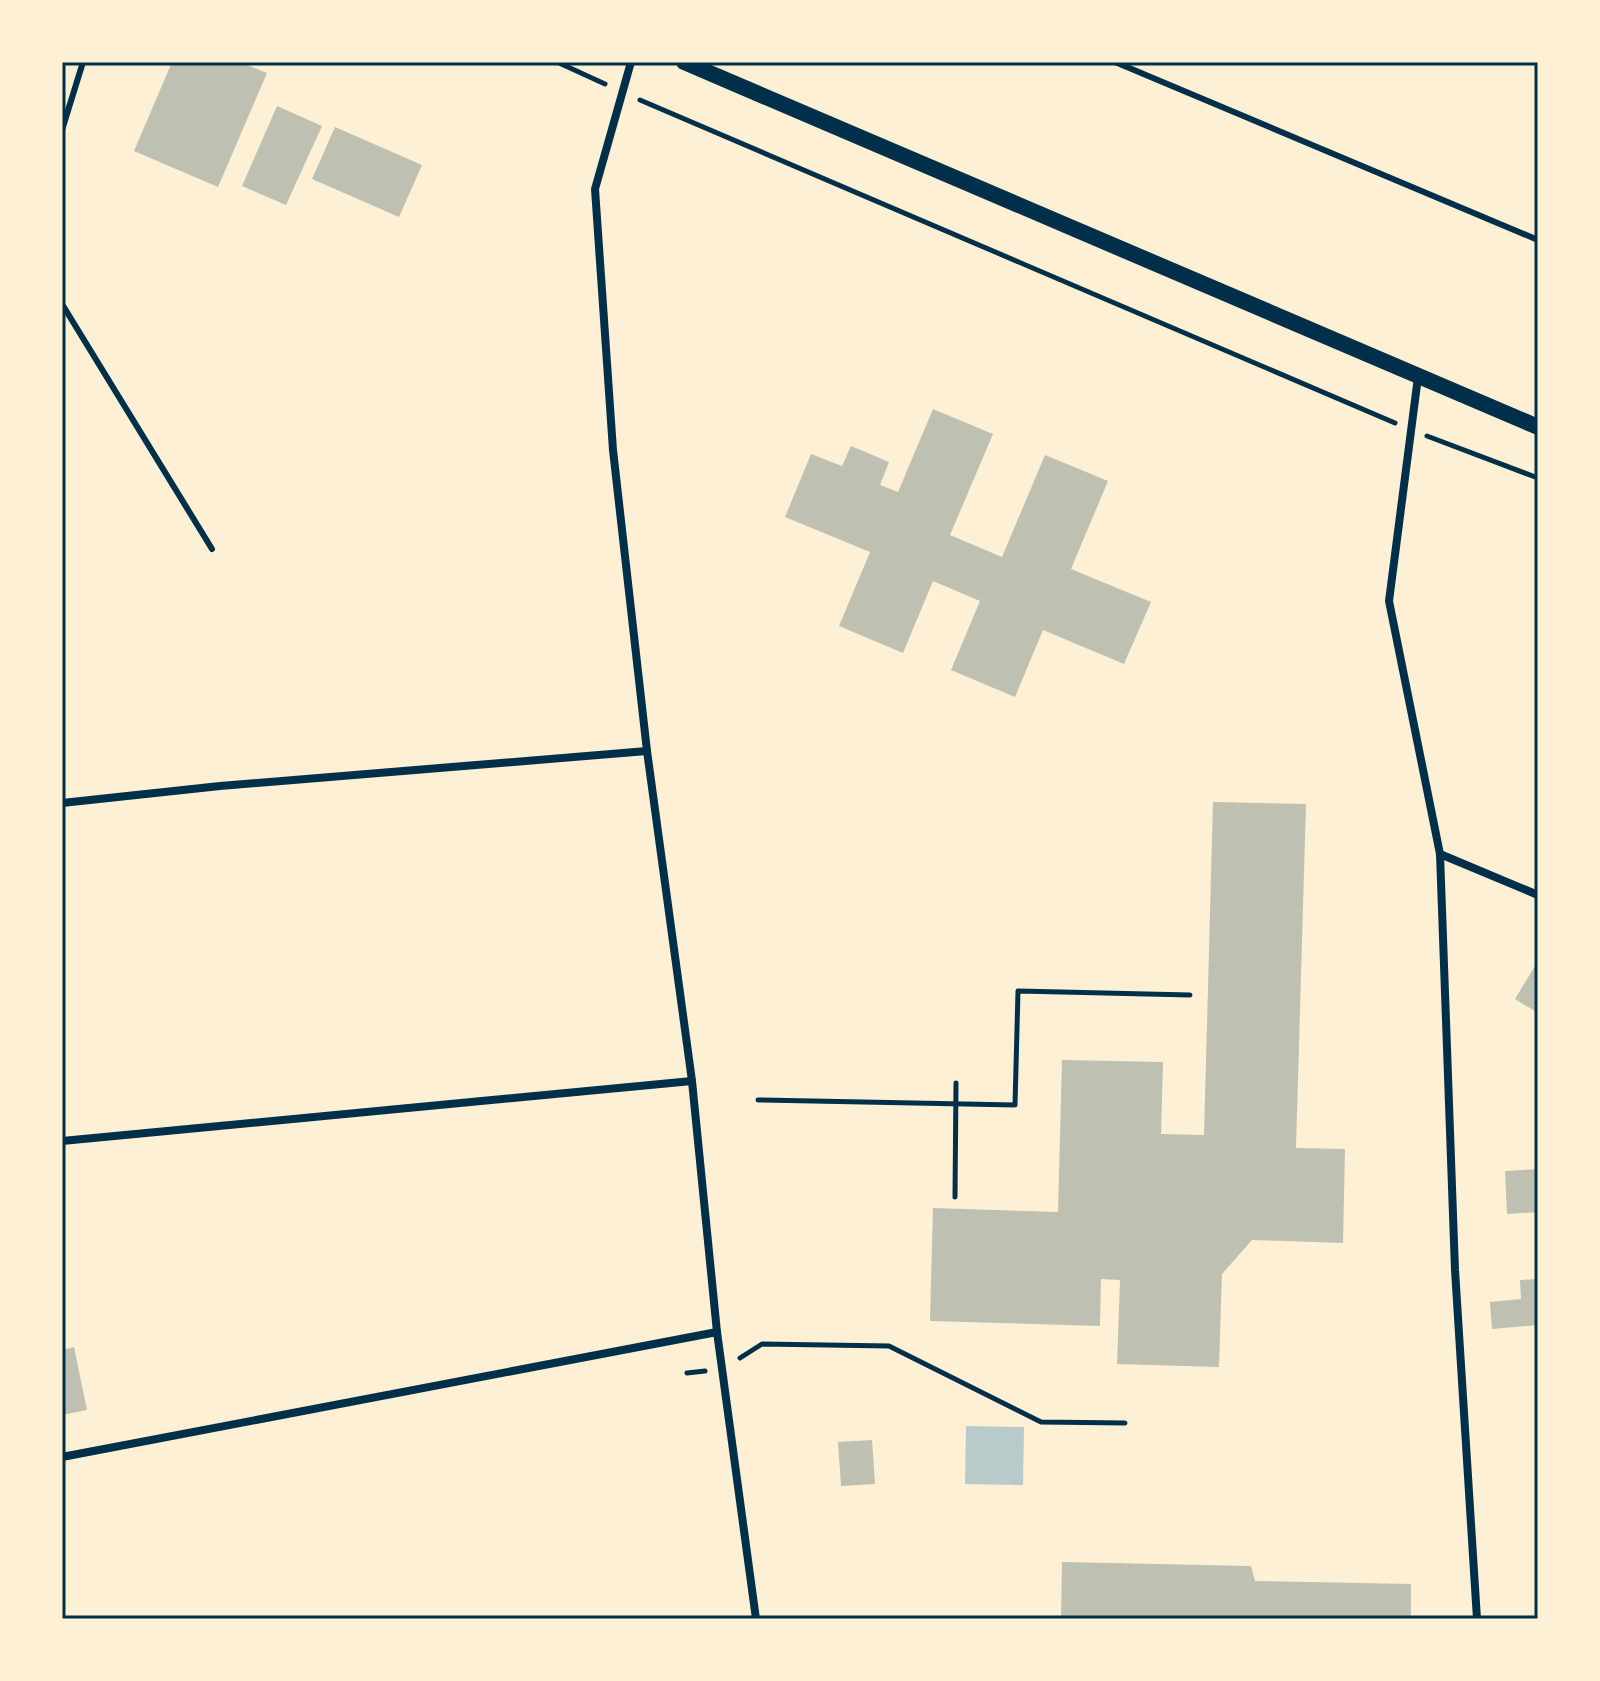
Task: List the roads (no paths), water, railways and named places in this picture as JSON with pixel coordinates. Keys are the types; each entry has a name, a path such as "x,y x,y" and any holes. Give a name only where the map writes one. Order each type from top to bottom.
{"main road":[{"path":"684,62 1538,427"}],"street":[{"path":"631,62 595,189 613,450 647,751 692,1081 717,1332 756,1619"},
{"path":"1418,377 1389,601 1440,854 1455,1270 1477,1619"},
{"path":"62,803 220,786 647,751"},
{"path":"1440,854 1538,895"},
{"path":"62,1141 692,1081"},
{"path":"62,1457 717,1332"}],"lane":[{"path":"62,130 83,62"},
{"path":"1115,62 1538,240"},
{"path":"62,304 212,549"}]}
